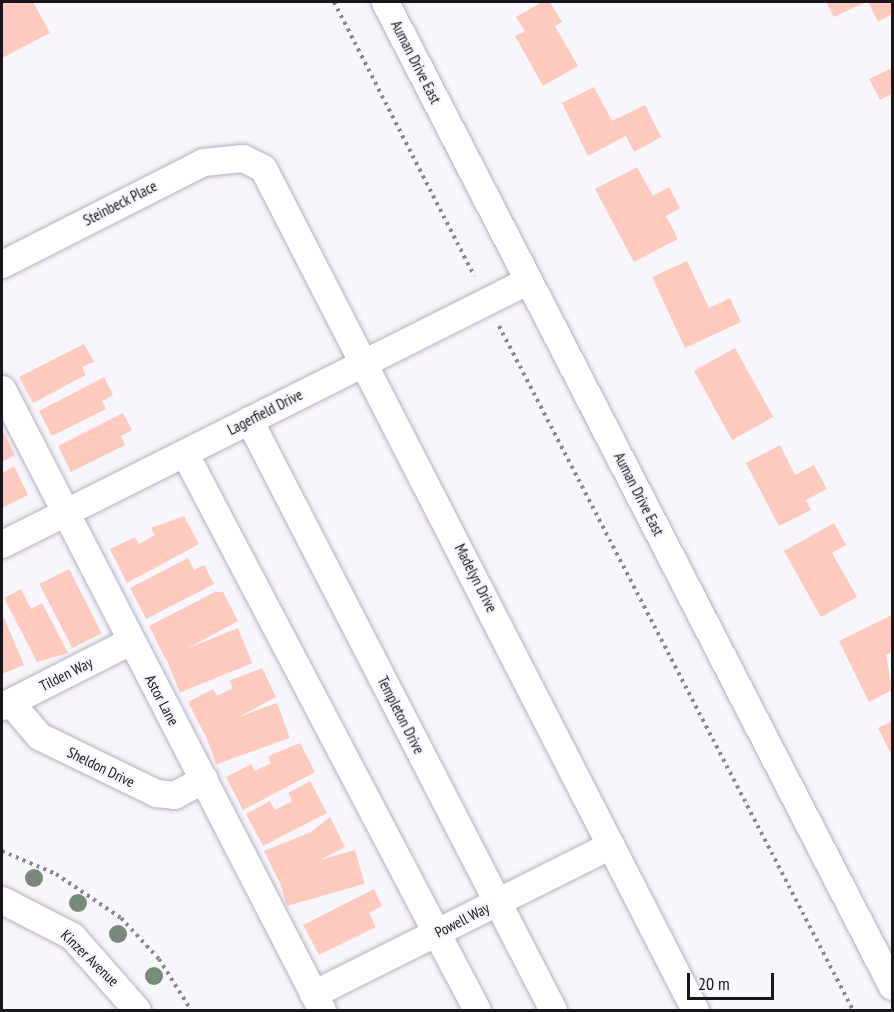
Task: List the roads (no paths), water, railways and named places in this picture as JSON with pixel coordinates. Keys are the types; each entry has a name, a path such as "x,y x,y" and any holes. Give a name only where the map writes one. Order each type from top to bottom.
{"street":[{"name":"Auman Drive East","path":"385,2 892,986"},
{"name":"Steinbeck Place","path":"2,264 190,167 214,158 243,158"},
{"name":"Madelyn Drive","path":"243,158 273,180 695,1011"},
{"name":"Lagerfield Drive","path":"2,544 529,280"},
{"name":"Astor Lane","path":"2,389 317,1002"},
{"name":"Templeton Drive","path":"249,420 553,1011"},
{"path":"185,454 477,1011"},
{"name":"Tilden Way","path":"6,704 130,641"},
{"name":"Sheldon Drive","path":"6,704 39,736 156,793 174,795 204,780"},
{"name":"Powell Way","path":"317,1002 437,933 611,845"},
{"name":"Kinzer Avenue","path":"2,900 72,936 137,1011"}]}
